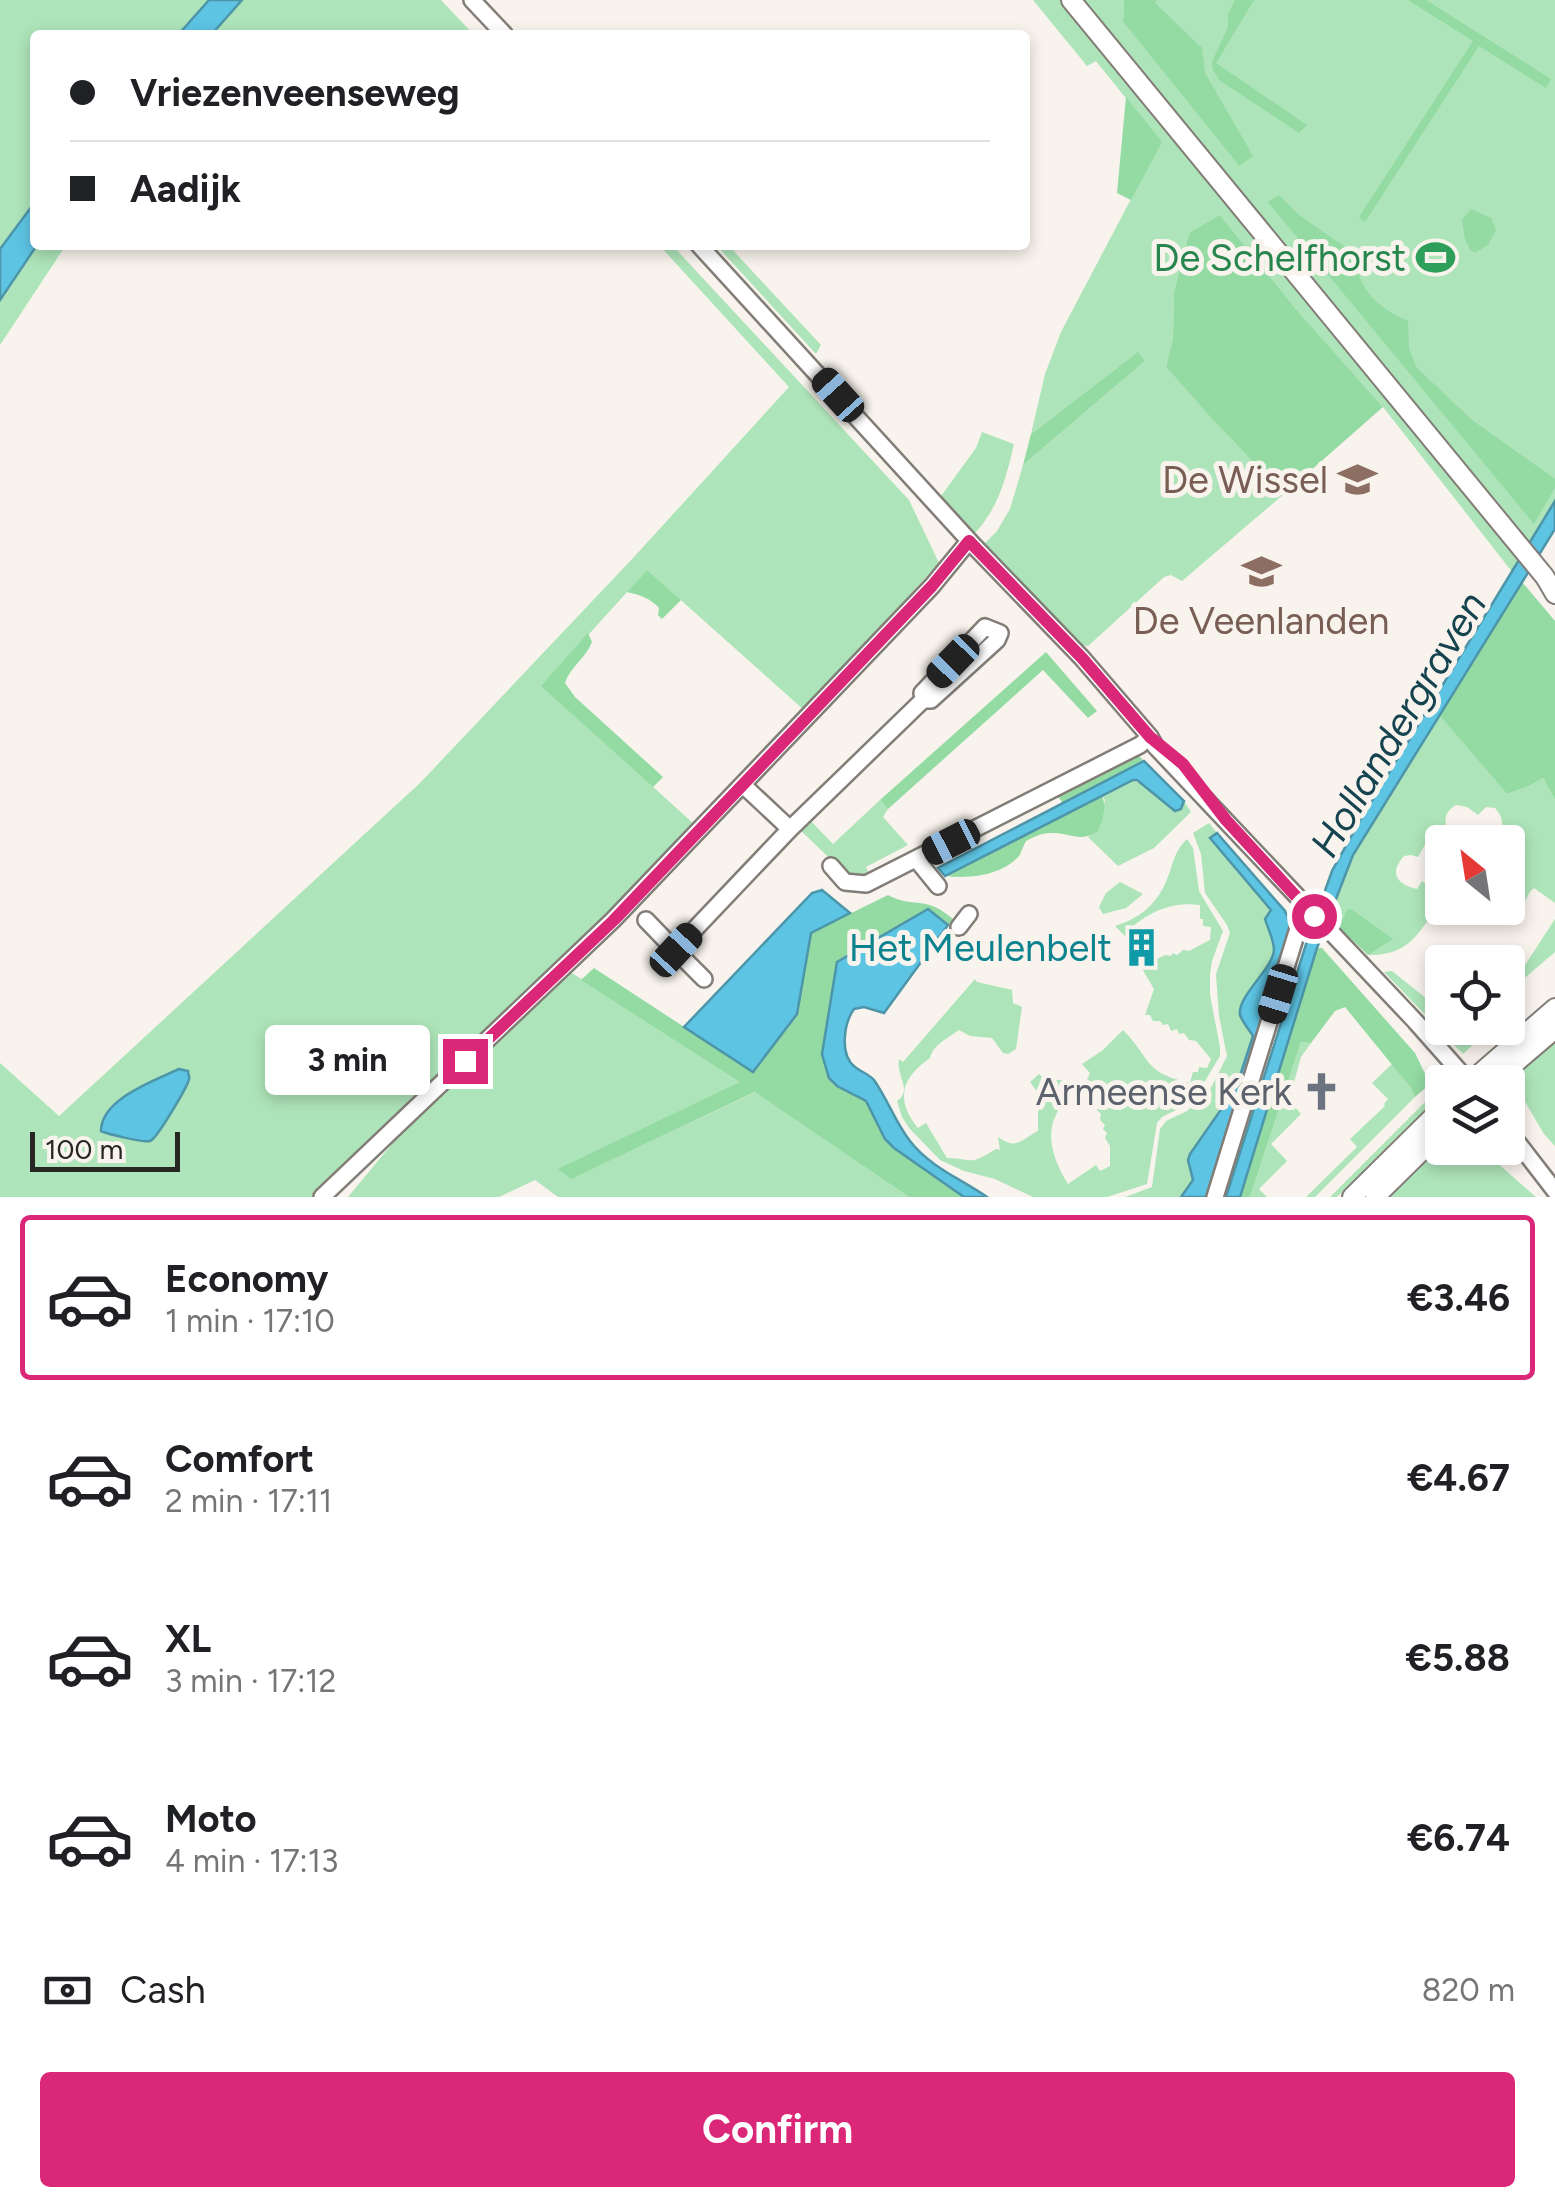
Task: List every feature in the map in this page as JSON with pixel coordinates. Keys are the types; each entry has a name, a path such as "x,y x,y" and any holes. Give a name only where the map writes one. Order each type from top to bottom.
{"main road":[{"path":"1071,0 1545,576 1555,594"},
{"path":"1489,1065 1555,1008"},
{"path":"1514,1065 1555,1029"},
{"path":"1352,1197 1425,1125"},
{"path":"1376,1197 1425,1148"}],"street":[{"path":"472,0 499,30"},
{"path":"704,250 974,546 1082,658 1204,800 1454,1065"},
{"path":"322,1197 614,920 974,546"},
{"path":"676,950 790,830 923,700 931,700 1000,633 985,627 922,693 923,700"},
{"path":"831,866 845,882 866,884 1150,737"},
{"path":"743,785 790,830"},
{"path":"916,859 938,886"},
{"path":"1215,1197 1300,922 1311,912"},
{"path":"646,920 704,979"},
{"path":"1525,1152 1555,1191"}],"green space":[{"path":"0,0 209,0 182,30 30,30 30,209 0,249"},
{"path":"242,0 441,0 469,30 215,30"},
{"path":"1033,0 1062,0 1096,40 1521,559 1513,573 1383,407 1220,215 1188,237 1174,292 1173,338 1166,367 1284,494 1182,581 1171,575 1164,577 1088,646 1080,645 1003,566 985,543 1010,509 1023,465 1145,361 1137,353 1031,434 1045,374 1061,332 1161,142 1096,61 1087,66"},
{"name":"De Schelfhorst","path":"1079,0 1124,0 1123,22 1239,166 1135,0 1555,0 1555,501 1529,545"},
{"path":"1124,0 1157,0 1155,3 1202,48 1205,73 1253,156 1239,166 1123,22"},
{"path":"1235,0 1254,0 1216,63 1307,125 1299,133 1219,80 1213,70 1212,62"},
{"path":"1408,0 1426,0 1551,79 1546,88 1479,46 1365,222 1359,217 1473,41"},
{"path":"1126,97 1162,142 1131,200 1117,193"},
{"path":"1279,195 1299,215 1355,254 1364,287 1387,310 1408,321 1409,349 1417,368 1472,420 1555,479 1555,488 1534,524 1268,202"},
{"path":"1471,209 1491,218 1496,230 1488,245 1476,252 1471,251 1465,239 1462,220"},
{"path":"1220,215 1383,407 1284,494 1166,367 1173,338 1174,292 1188,237"},
{"path":"34,250 63,250 0,345 0,300"},
{"path":"664,250 677,250 909,500 939,563 804,710 647,570 542,686 695,825 312,1197 0,1197 0,1063 59,1116 420,783 789,387","holes":["183,1070 188,1071 188,1084 148,1142 101,1131 110,1109 142,1086"]},
{"path":"721,250 733,250 821,345 816,354"},
{"path":"1138,352 1145,361 1023,465 1031,434"},
{"path":"982,432 1014,444 996,502 975,533 941,496 976,448"},
{"path":"647,570 681,600 662,619 652,602 627,592"},
{"path":"1522,582 1555,621 1555,800 1543,778 1507,794 1439,715"},
{"path":"588,633 592,642 565,683 575,697 663,777 653,787 541,686"},
{"path":"1046,652 1097,711 1088,718 1043,670 888,809 880,800"},
{"path":"1439,715 1507,794 1543,778 1555,800 1555,903 1534,888 1525,901 1525,825 1502,825 1495,808 1486,807 1478,815 1456,805 1446,815 1446,825 1425,825 1425,845 1418,857 1404,856 1399,862 1396,873 1400,881 1417,889 1422,881 1425,883 1425,924 1413,939 1395,951 1368,955 1392,939 1350,911 1339,927 1330,917 1353,855"},
{"path":"1136,753 1144,761 1063,803 1055,793"},
{"path":"1133,780 1183,805 1184,801 1191,812 1154,848 1118,866 1088,837 1098,832 1105,800 1101,795"},
{"path":"1101,795 1104,808 1098,832 1085,837 1041,834 1026,841 1012,863 994,872 945,876"},
{"path":"880,800 888,809 883,817 908,845 866,867 869,874 844,872 798,828 808,818 833,844"},
{"path":"1209,823 1217,833 1211,838 1272,910 1265,919 1274,950 1244,999 1242,1017 1253,1036 1236,1088 1190,1154 1193,1181 1181,1197 1125,1197 1152,1187 1160,1129 1166,1121 1187,1111 1212,1086 1227,1056 1216,974 1230,933 1205,893 1201,854 1193,833"},
{"path":"1187,839 1193,848 1199,891 1223,931 1210,974 1220,1056 1199,1091 1157,1123 1147,1184 1107,1197 1033,1197 940,1160 902,1117 897,1101 904,1092 911,1118 918,1128 926,1123 947,1158 976,1160 1000,1150 998,1137 1014,1143 1038,1131 1038,1112 1043,1100 1030,1082 1039,1074 1046,1080 1064,1080 1070,1099 1062,1101 1051,1141 1068,1184 1096,1165 1100,1171 1110,1166 1105,1125 1094,1101 1093,1085 1087,1079 1090,1073 1082,1064 1123,1030 1163,1074 1190,1083 1193,1072 1198,1072 1199,1067 1207,1068 1211,1059 1196,1041 1145,1015 1154,989 1140,965 1145,960 1151,962 1189,951 1210,940 1211,927 1203,926 1200,905 1170,906 1152,913 1127,931 1134,939 1130,941 1115,926 1151,905 1165,884 1176,854"},
{"path":"1120,882 1143,894 1126,908 1103,914 1099,907 1106,893"},
{"path":"888,895 937,908 956,922 948,925 927,909 837,962 845,1091 866,1101 885,1139 894,1148 964,1197 909,1197 755,1092 571,1179 558,1169 740,1082 581,980 594,968 753,1072 805,964 811,933"},
{"path":"1351,909 1393,939 1368,955 1339,927"},
{"path":"1555,919 1555,952 1525,978 1525,965"},
{"path":"1317,948 1322,948 1415,1053 1425,1074 1425,1088 1415,1097 1345,1007 1335,1011 1311,1043 1301,1042 1250,1197 1240,1197"},
{"path":"569,971 741,1082 570,1179 756,1092 909,1197 558,1197 535,1180 499,1197 348,1197 392,1144"},
{"path":"1392,971 1425,997 1425,1015 1384,972"},
{"path":"975,979 1012,990 1013,1003 1022,1007 1016,1049 1003,1053 992,1038 970,1036 959,1030 913,1073 904,1090 899,1059 903,1062"},
{"path":"1555,1033 1555,1146 1525,1102 1525,1065 1515,1065"},
{"path":"1301,1042 1311,1043 1301,1057 1289,1100 1301,1114 1271,1144 1287,1161 1259,1189 1267,1197 1250,1197"},
{"path":"1454,1045 1473,1045 1463,1054"},
{"path":"1392,1064 1415,1097 1315,1197 1306,1197 1357,1147 1350,1139 1385,1106 1388,1099 1372,1083"},
{"path":"1425,1102 1425,1110 1337,1197 1330,1197"},
{"path":"1425,1158 1425,1165 1499,1165 1536,1197 1385,1197"}],"water":[{"path":"209,0 242,0 215,30 182,30"},
{"path":"30,209 30,250 34,250 0,300 0,249"},
{"path":"1555,501 1555,529 1353,855 1317,948 1240,1197 1226,1197 1332,871"},
{"path":"1144,761 1184,801 1181,809 1175,811 1133,780 945,876 938,868"},
{"path":"1217,833 1285,911 1293,930 1211,1193 1206,1197 1181,1197 1193,1180 1190,1154 1236,1088 1253,1036 1240,1015 1241,1008 1274,950 1265,919 1271,910 1210,838"},
{"path":"822,890 850,913 811,933 797,1014 753,1072 684,1027 812,893"},
{"path":"928,909 948,925 884,1013 864,1007 854,1009 845,1047 850,1062 874,1080 918,1150 987,1197 964,1197 894,1148 885,1139 866,1101 829,1078 822,1054 837,962"},
{"path":"179,1069 188,1071 189,1079 150,1141 101,1131 103,1120 119,1100"}],"place":[{"name":"De Schelfhorst","path":"1436,258"},
{"name":"De Wissel","path":"1358,480"},
{"name":"De Veenlanden","path":"1261,572"},
{"name":"Het Meulenbelt","path":"1142,948"},
{"name":"Armeense Kerk","path":"1322,1092"}],"route":[{"path":"465,1061 631,902 932,586 969,541 1082,658 1150,737 1183,764 1226,820 1314,916"}],"water label":[{"name":"Hollandergraven","path":"1398,724"}]}
